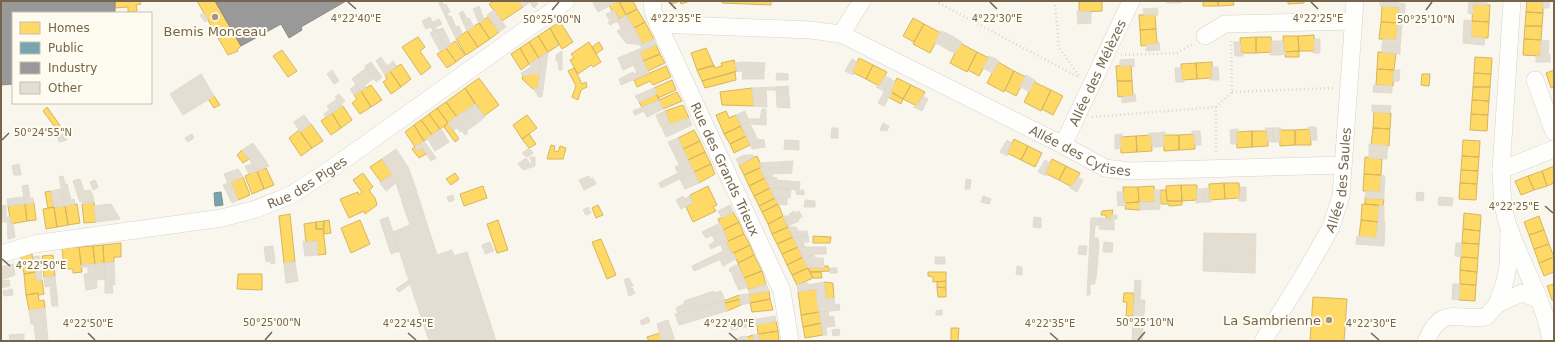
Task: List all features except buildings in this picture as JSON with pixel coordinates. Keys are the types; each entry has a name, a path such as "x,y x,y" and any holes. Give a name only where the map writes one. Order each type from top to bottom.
{"street":[{"name":"Rue des Piges","path":"1,254 34,244 222,218 256,209 291,194 337,164 566,1"},
{"name":"Rue des Grands Trieux","path":"652,1 653,11 658,24 782,291 790,341"},
{"path":"841,34 862,1"},
{"name":"Allée des Mélèzes","path":"1063,145 1131,1"},
{"name":"Allée des Saules","path":"1263,341 1305,273 1331,227 1341,196 1355,1"},
{"path":"1512,1 1501,170 1502,196 1509,227 1529,274 1548,326 1551,341"},
{"path":"1205,36 1225,24 1354,21"},
{"name":"Allée des Cytises","path":"658,24 810,30 841,34 1063,145 1105,168 1130,171 1343,165"},
{"path":"1535,80 1554,132"},
{"path":"1501,170 1554,149"},
{"path":"1426,341 1434,325 1447,316 1475,318 1486,317 1497,304 1508,266 1509,227"},
{"path":"1497,304 1522,293 1538,299"}],"path":[{"path":"935,1 1082,79 1059,48 1055,1"},
{"path":"1231,24 1232,92"},
{"path":"1105,56 1177,53 1205,36"},
{"path":"1075,119 1216,107 1232,92 1349,87"},
{"path":"1216,107 1217,168"}],"place":[{"name":"Bemis Monceau","path":"215,17"},
{"name":"La Sambrienne","path":"1329,320"}]}
